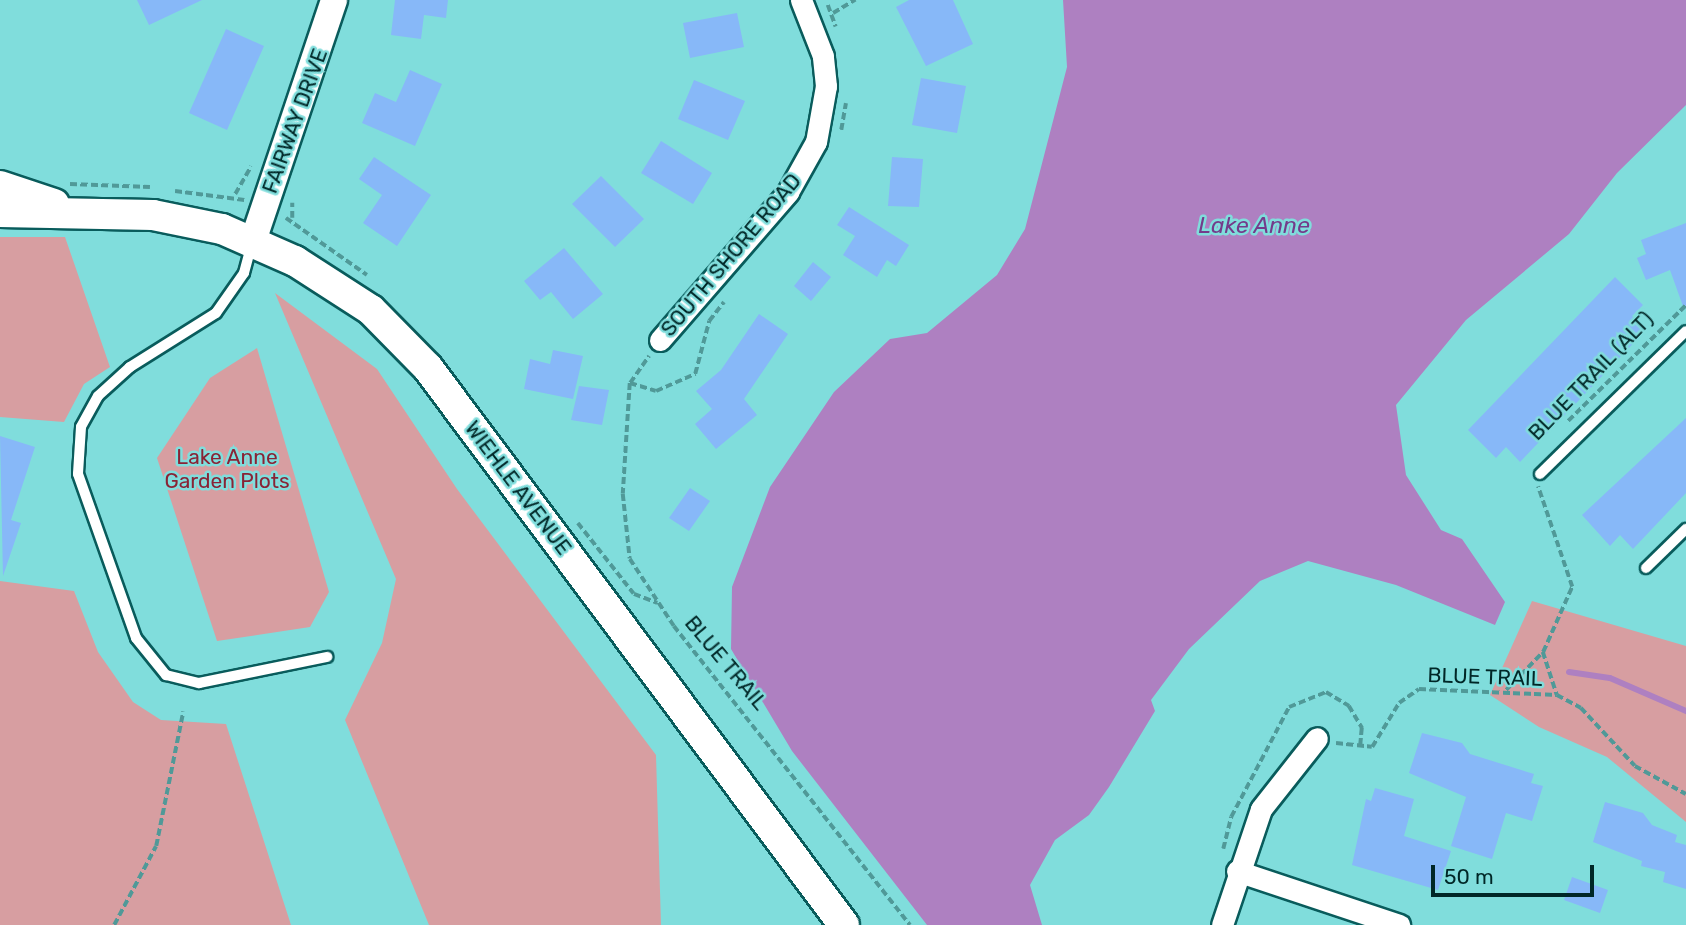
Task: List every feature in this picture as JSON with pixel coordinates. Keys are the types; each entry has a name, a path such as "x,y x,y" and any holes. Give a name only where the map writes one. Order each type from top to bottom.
{"main road":[{"name":"WIEHLE AVENUE","path":"0,186 81,212"},
{"name":"WIEHLE AVENUE","path":"0,212 81,212 177,219 253,241 334,283 420,359 844,925"}],"street":[{"name":"FAIRWAY DRIVE","path":"253,241 334,0"},
{"name":"SOUTH SHORE ROAD","path":"660,340 788,191 816,142 826,86 823,56 801,0"},
{"path":"1222,925 1237,871 1268,797 1317,738"},
{"path":"1237,871 1399,925"}],"lane":[{"path":"253,241 244,273 216,313 130,368 98,397 81,427 78,474 136,638 166,675 199,683 327,657"},
{"path":"1540,474 1686,331"},
{"path":"1646,568 1686,529"}],"path":[{"path":"825,0 832,13 855,0"},
{"path":"292,197 292,218"},
{"name":"BLUE TRAIL (ALT)","path":"1566,423 1686,305"},
{"name":"SOUTH SHORE ROAD","path":"630,383 660,340"},
{"name":"BLUE TRAIL","path":"630,383 623,494 630,559 674,626 910,925"},
{"name":"BLUE TRAIL (ALT)","path":"1506,690 1543,652 1572,587 1556,525 1536,497 1540,474"},
{"path":"1543,652 1557,695"},
{"name":"BLUE TRAIL","path":"1360,749 1372,747 1399,703 1419,689 1506,690 1557,695 1581,708 1636,766 1686,794"},
{"path":"114,925 156,846 183,712"}],"green space":[{"path":"0,237 65,237 110,367 84,384 64,422 0,417"},
{"path":"275,293 377,369 457,489 656,755 661,925 429,925 345,720 382,643 396,579"},
{"name":"Lake Anne Garden Plots","path":"257,348 329,592 310,627 217,641 157,458 210,378"},
{"path":"0,581 74,591 98,652 133,702 161,720 226,724 291,925 0,925"},
{"path":"1532,601 1686,646 1686,822 1607,757 1539,727 1490,695"}],"water":[{"name":"Lake Anne","path":"1063,0 1686,0 1686,105 1617,173 1569,234 1466,320 1396,405 1406,475 1441,530 1462,539 1505,602 1495,625 1396,585 1308,561 1260,581 1189,649 1151,700 1155,711 1109,787 1089,815 1055,840 1030,885 1042,925 927,925 792,751 731,649 732,587 770,487 834,392 890,339 927,333 997,275 1025,229 1067,67"}],"building":[{"path":"137,0 202,0 149,25"},
{"path":"395,0 448,0 446,18 424,15 421,39 391,35"},
{"path":"909,0 953,0 973,44 926,66 896,7"},
{"path":"737,13 744,47 690,58 683,23"},
{"path":"226,29 264,46 227,130 189,113"},
{"path":"410,70 442,84 415,146 362,123 375,93 396,102"},
{"path":"921,78 966,86 957,133 912,125"},
{"path":"694,80 745,101 728,140 678,119"},
{"path":"661,141 712,173 693,204 641,173"},
{"path":"374,157 431,195 397,246 363,223 382,195 359,179"},
{"path":"892,157 923,159 919,207 888,206"},
{"path":"601,176 644,219 615,247 572,204"},
{"path":"849,207 909,245 896,266 887,260 877,277 843,255 855,236 837,225"},
{"path":"1686,223 1684,309 1670,270 1646,280 1637,258 1646,254 1641,240"},
{"path":"564,248 603,294 573,319 551,292 540,300 524,281"},
{"path":"813,262 831,277 811,301 794,286"},
{"path":"1615,277 1643,305 1632,316 1646,330 1520,462 1506,447 1496,458 1468,430"},
{"path":"759,314 788,334 744,399 757,415 716,449 695,424 712,409 696,391 721,370"},
{"path":"553,350 583,356 573,399 524,389 530,359 550,364"},
{"path":"579,386 609,390 602,425 571,420"},
{"path":"1686,418 1686,493 1633,549 1620,535 1610,546 1582,515"},
{"path":"0,436 35,447 11,520 21,523 3,576"},
{"path":"690,488 710,501 689,531 669,518"},
{"path":"1422,733 1462,743 1470,754 1534,774 1531,783 1543,786 1532,821 1506,813 1492,859 1451,846 1466,797 1409,773"},
{"path":"1375,788 1414,799 1404,836 1451,851 1438,890 1352,865 1366,799 1371,801"},
{"path":"1605,802 1643,813 1652,825 1677,835 1675,842 1686,845 1686,889 1663,882 1665,872 1641,866 1642,861 1593,842"},
{"path":"1572,877 1608,890 1600,913 1564,900"}],"waterway":[{"path":"1569,672 1610,678 1686,711"}]}
